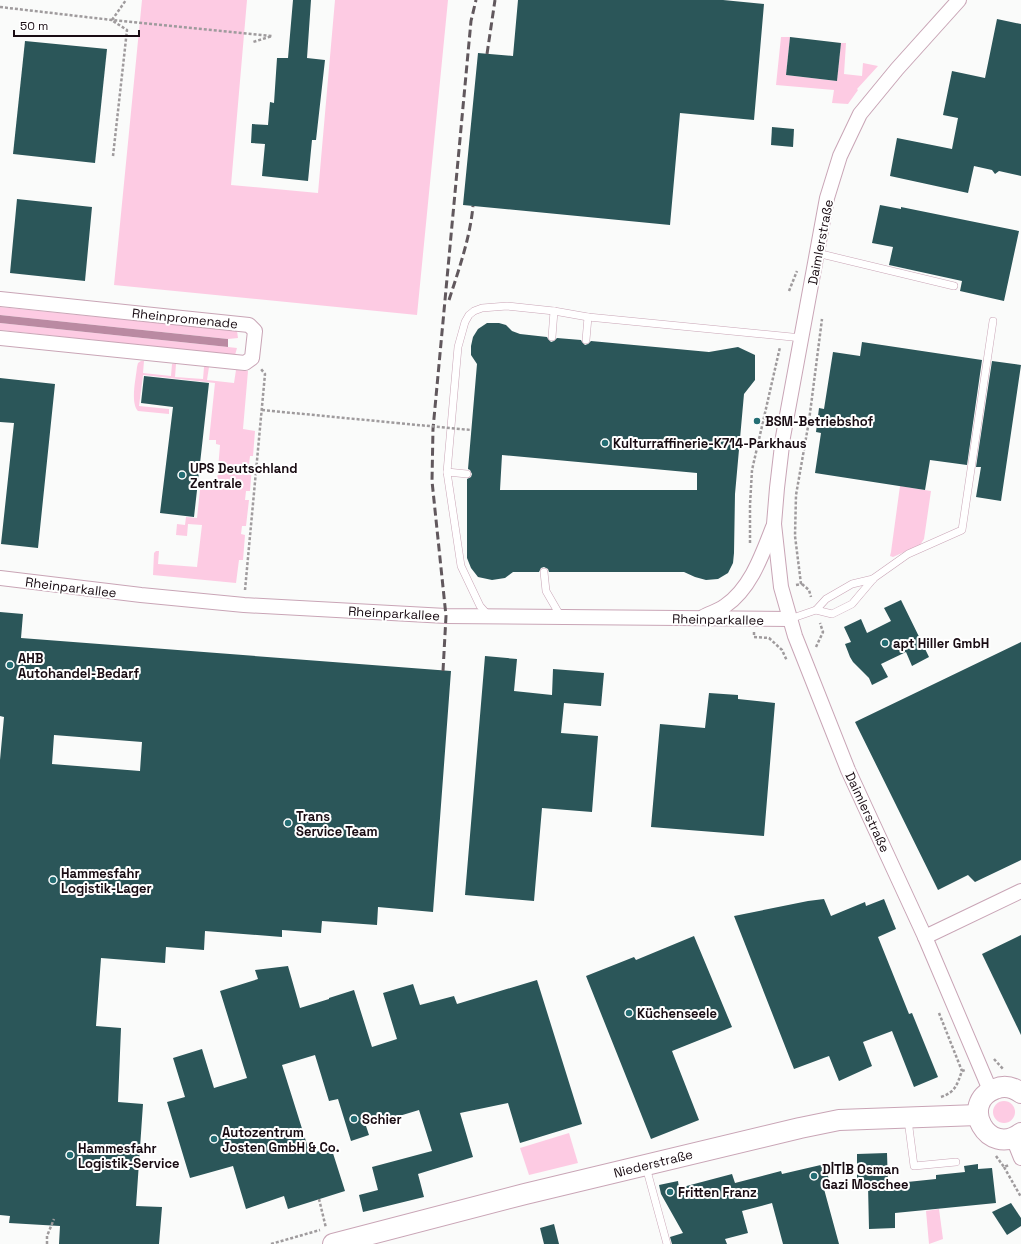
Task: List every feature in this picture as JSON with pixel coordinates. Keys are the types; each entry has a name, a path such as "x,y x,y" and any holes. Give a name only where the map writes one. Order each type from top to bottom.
{"street":[{"name":"Daimlerstraße","path":"959,0 896,69 860,114 840,156 827,198 783,437 776,488 774,524 781,587 795,636 848,770 925,937 990,1090"},
{"name":"Rheinpromenade","path":"0,299 249,325 255,331 252,358"},
{"path":"0,338 245,362 252,358"},
{"name":"Daimlerstraße","path":"700,618 725,606 741,592 753,573 774,524"},
{"name":"Rheinparkallee","path":"0,578 141,595 244,605 446,616 790,620"},
{"path":"925,937 1021,891"},
{"path":"1021,1093 1008,1087 999,1087 990,1090 979,1104 978,1115 984,1130 990,1135 1005,1139 1017,1135 1021,1158"},
{"name":"Niederstraße","path":"331,1233 380,1238 435,1217 800,1128 839,1120 978,1115"}],"lane":[{"path":"817,253 954,286"},
{"path":"489,616 480,606 461,566 448,472 458,347 465,322 469,315 482,308 507,306 554,311 588,317 802,338"},
{"path":"552,337 554,311"},
{"path":"586,340 588,317"},
{"path":"816,610 832,614 852,604 874,578 908,554 962,530 993,321"},
{"path":"448,472 467,474"},
{"path":"544,572 546,591 562,617"},
{"path":"790,620 816,610 826,599 852,584 874,578"},
{"path":"908,1118 914,1166 956,1162"},
{"path":"646,1165 667,1244"}],"path":[{"path":"112,20 126,0"},
{"path":"0,7 272,36 253,42"},
{"path":"112,20 127,30 113,156"},
{"path":"818,653 816,647 823,632 809,590 802,584 795,536 796,495 809,421 822,318"},
{"path":"750,544 752,470 780,345"},
{"path":"244,605 265,374 252,358"},
{"path":"262,410 471,430"},
{"path":"781,587 802,584"},
{"path":"1004,1167 1021,1197"},
{"path":"271,1244 331,1233 319,1199"},
{"path":"47,1244 54,1219"}],"shaded area":[{"path":"142,0 247,0 231,185 318,193 335,0 448,0 417,315 114,285"},
{"path":"781,37 790,37 786,75 837,81 841,43 846,43 844,74 862,76 863,63 878,66 857,89 858,90 848,104 832,103 834,90 776,85"},
{"path":"0,307 237,331 238,338 228,339 0,315"},
{"path":"0,315 228,339 228,347 0,323"},
{"path":"0,323 237,348 235,355 0,330"},
{"path":"144,361 143,373 171,376 172,364 176,364 175,377 203,379 204,367 209,367 207,380 234,383 236,370 248,371 243,429 255,431 253,456 250,456 249,465 252,466 250,491 246,491 245,500 249,500 246,526 242,526 241,534 245,535 243,560 239,560 236,583 153,575 154,553 156,551 159,551 158,564 197,567 202,525 188,524 187,536 176,535 177,524 185,525 186,517 197,518 201,481 217,482 220,445 216,444 216,440 209,440 215,383 143,375 139,406 169,409 169,414 138,411 134,402 134,390 137,367 138,363"},
{"path":"900,486 931,491 924,539 920,545 893,557 890,556"},
{"path":"1004,1101 1012,1104 1015,1112 1012,1120 1004,1123 996,1120 993,1112 996,1104"},
{"path":"569,1133 578,1163 529,1175 520,1148"},
{"path":"939,1209 943,1239 929,1244 926,1211"}],"building":[{"path":"293,0 311,0 307,58 325,60 316,140 312,140 308,181 262,176 265,144 251,143 252,124 268,125 270,102 274,103 277,58 288,58"},
{"path":"518,0 723,0 764,4 754,120 680,113 670,225 463,205 478,53 513,56"},
{"path":"997,19 1021,24 1021,176 999,171 995,174 992,170 974,166 968,193 890,176 897,138 952,149 958,118 943,115 952,71 985,78"},
{"path":"790,37 841,43 837,81 786,75"},
{"path":"25,41 107,49 95,163 13,154"},
{"path":"772,127 794,129 793,147 771,145"},
{"path":"17,199 92,207 85,281 10,273"},
{"path":"880,205 901,209 901,207 1019,231 1004,301 960,291 962,281 889,265 893,247 872,243"},
{"name":"Kulturraffinerie-K714-Parkhaus","path":"487,323 499,323 506,325 512,331 520,334 547,337 551,342 557,338 581,340 585,345 591,341 709,352 738,347 755,355 755,380 744,394 735,494 734,553 733,563 728,573 718,579 706,580 684,572 549,572 548,569 544,567 541,568 539,572 513,572 505,578 492,580 478,577 471,568 467,558 467,479 471,477 472,474 468,469 477,364 471,355 471,346 473,337 478,329","holes":["502,455 697,473 697,490 500,490"]},
{"path":"862,342 982,360 967,465 930,460 925,490 815,473 821,433 816,432 819,408 824,409 833,352 860,356"},
{"path":"992,361 1021,365 1001,501 976,497 981,467 976,467"},
{"name":"UPS Deutschland Zentrale","path":"144,376 209,383 194,517 160,513 173,407 141,403"},
{"path":"0,378 55,384 38,548 1,544 14,423 0,422"},
{"name":"apt Hiller GmbH","path":"901,600 929,657 912,666 906,652 881,664 888,677 872,685 869,678 850,657 845,644 851,642 844,627 861,619 867,633 891,621 884,608"},
{"path":"0,612 23,614 21,638 451,671 433,912 378,907 377,925 322,921 321,933 282,930 282,937 205,931 204,950 166,947 165,963 101,958 96,1026 121,1028 118,1102 143,1104 136,1206 162,1207 159,1244 59,1244 60,1226 9,1223 10,1216 0,1215 0,760 4,717 0,716","holes":["54,735 142,742 140,771 52,764"]},
{"path":"1021,642 1021,860 975,882 968,875 938,890 855,722"},
{"path":"485,656 517,659 514,691 552,695 553,669 604,673 601,706 564,703 561,733 598,736 592,812 542,808 534,901 465,895"},
{"path":"709,693 738,695 738,699 775,703 764,836 651,827 660,724 705,728"},
{"path":"824,899 831,916 865,902 866,906 884,899 896,929 878,937 909,1014 912,1013 938,1077 914,1087 892,1031 863,1042 872,1066 839,1081 829,1056 794,1069 734,916"},
{"path":"1021,935 1021,1035 982,954"},
{"path":"694,936 732,1027 672,1051 699,1120 651,1139 586,976 634,957 636,960"},
{"path":"288,966 300,1008 354,990 372,1047 397,1039 383,993 413,984 420,1005 454,996 457,1004 537,980 582,1124 520,1143 508,1103 460,1113 473,1157 418,1174 424,1197 363,1212 359,1195 378,1190 372,1167 432,1151 419,1110 366,1126 369,1135 351,1141 338,1099 329,1101 315,1055 282,1065 310,1154 331,1147 345,1191 288,1209 284,1196 246,1209 233,1166 190,1178 167,1102 185,1097 173,1058 202,1049 214,1088 247,1078 220,991 258,979 255,970"},
{"path":"887,1153 888,1184 936,1179 936,1175 965,1172 964,1166 978,1164 978,1169 992,1168 996,1203 895,1213 895,1228 869,1229 868,1185 857,1185 857,1154"},
{"path":"825,1164 831,1188 824,1189 839,1244 783,1244 772,1203 742,1211 748,1233 725,1239 727,1244 672,1244 670,1237 683,1233 661,1194 659,1185 678,1181 679,1188 732,1174 735,1183 781,1171 782,1174"},
{"path":"1011,1203 1021,1218 1021,1226 1007,1235 992,1212"},
{"path":"554,1224 559,1244 544,1244 540,1228"}],"railway":[{"path":"443,671 446,616 432,481 433,429 471,21 476,0"},
{"path":"487,54 495,0"},
{"path":"449,300 467,242 473,206"}],"place":[{"name":"BSM-Betriebshof","path":"757,421"},
{"name":"Kulturraffinerie-K714-Parkhaus","path":"605,443"},
{"name":"UPS Deutschland Zentrale","path":"182,475"},
{"name":"apt Hiller GmbH","path":"885,643"},
{"name":"AHB Autohandel-Bedarf","path":"10,665"},
{"name":"Trans Service Team","path":"288,823"},
{"name":"Hammesfahr Logistik-Lager","path":"53,880"},
{"name":"Küchenseele","path":"629,1013"},
{"name":"Schier","path":"354,1119"},
{"name":"Autozentrum Josten GmbH & Co.","path":"214,1139"},
{"name":"Hammesfahr Logistik-Service","path":"70,1155"},
{"name":"DİTİB Osman Gazi Moschee","path":"814,1176"},
{"name":"Fritten Franz","path":"670,1192"}]}
